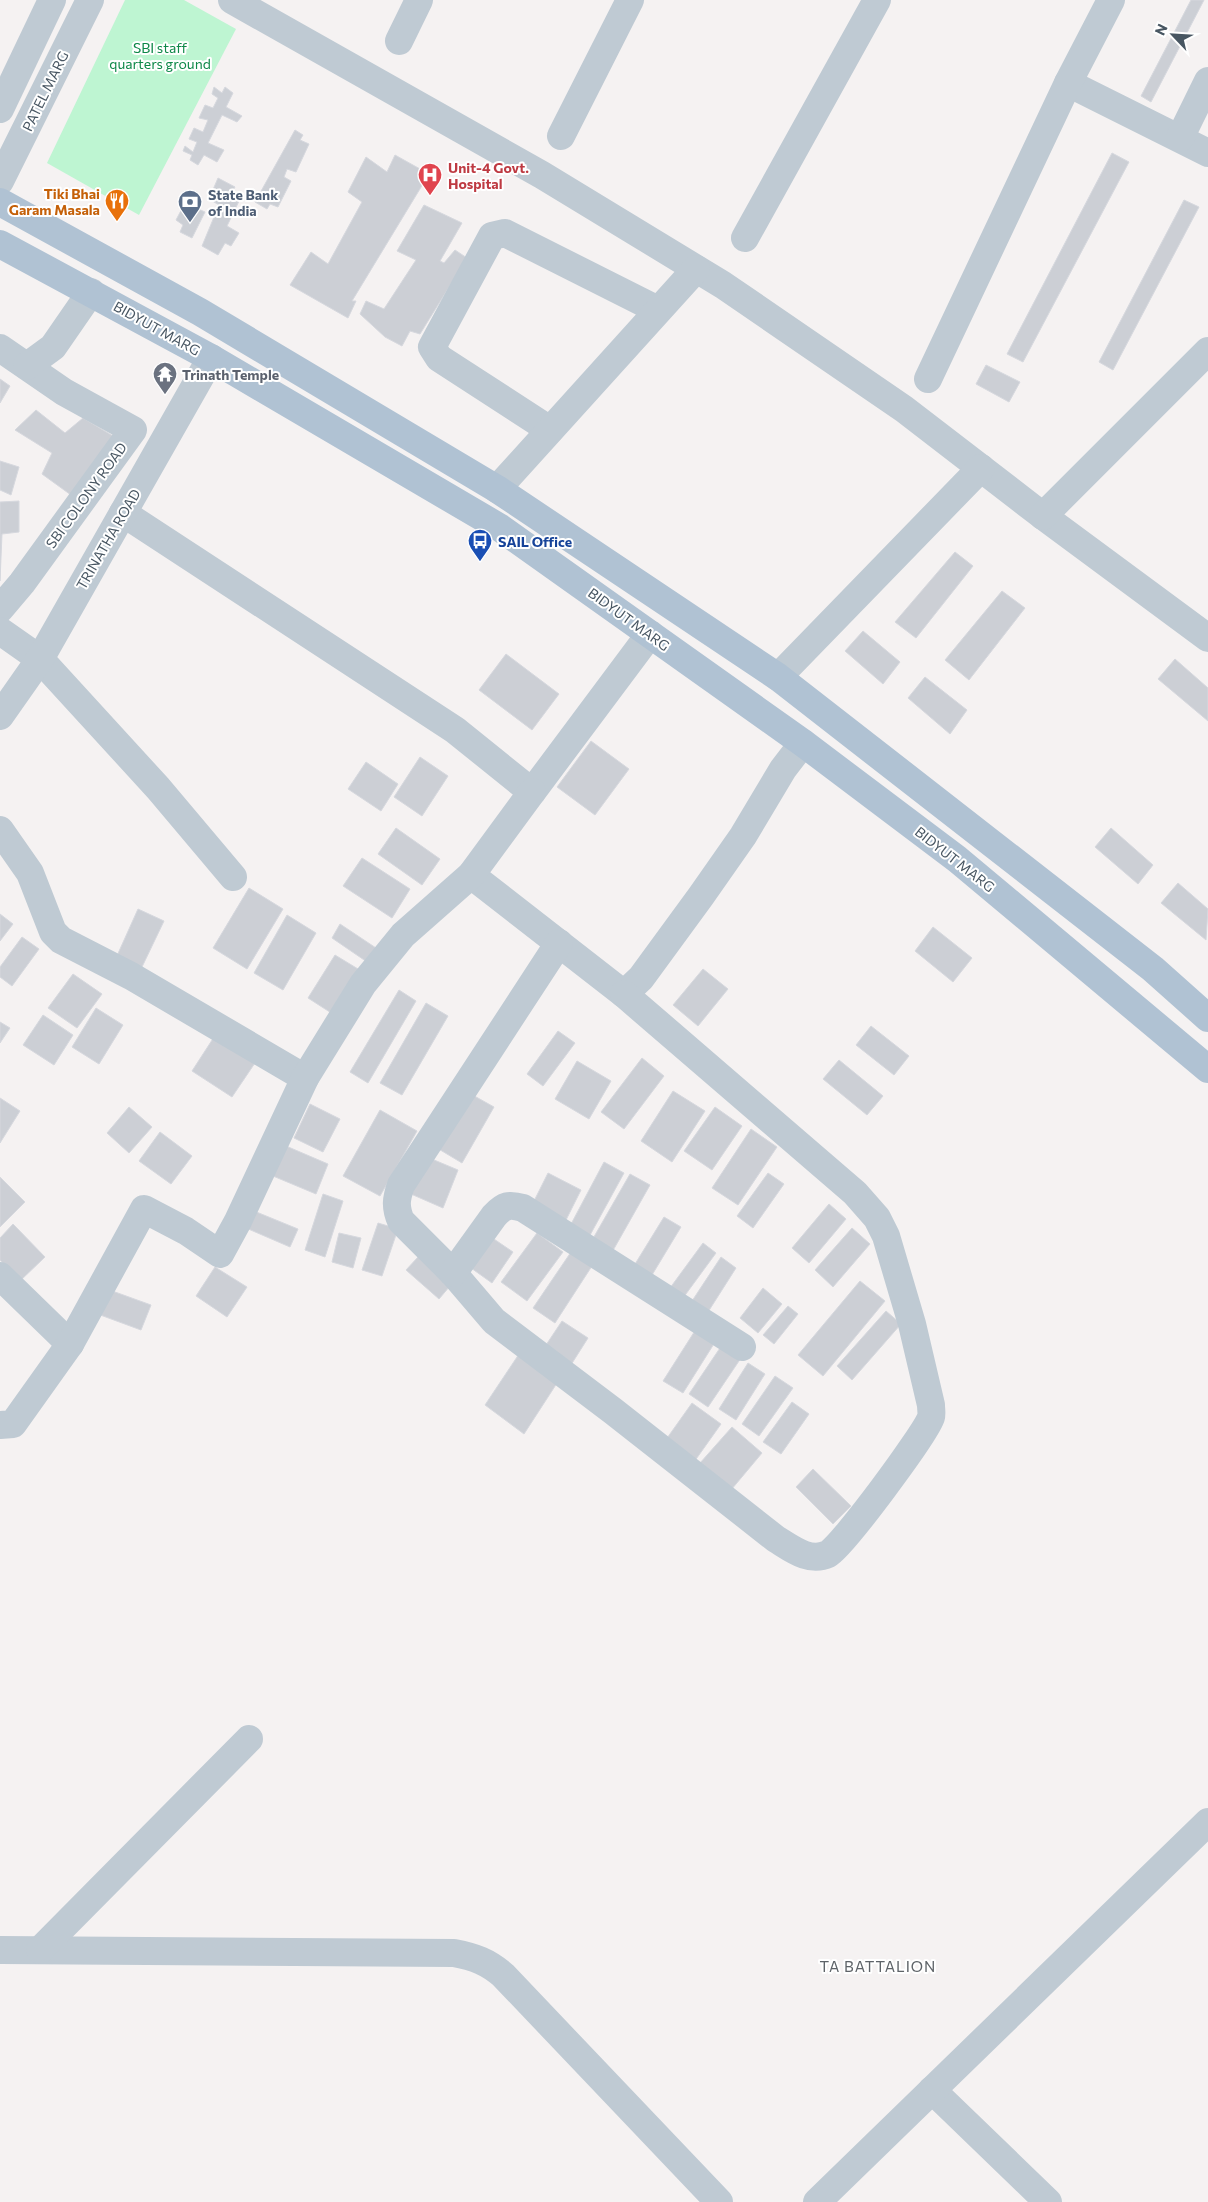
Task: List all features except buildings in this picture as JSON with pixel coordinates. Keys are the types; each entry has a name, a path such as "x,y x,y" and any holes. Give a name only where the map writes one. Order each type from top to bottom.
{"main road":[{"path":"0,202 200,312 497,489 778,677 1153,969 1208,1018"},
{"name":"BIDYUT MARG","path":"0,244 210,358 500,526 803,743 957,859 1208,1069"},
{"path":"1127,1000 1153,969"}],"street":[{"path":"0,108 52,0"},
{"name":"PATEL MARG","path":"0,181 90,0"},
{"path":"232,0 542,175 722,285 904,409 1043,516 1208,638"},
{"path":"399,41 419,0"},
{"path":"561,136 630,0"},
{"path":"745,238 878,0"},
{"path":"928,379 1068,83 1102,3"},
{"path":"1180,138 1208,80"},
{"path":"1068,83 1208,152"},
{"path":"550,430 439,358 432,347 492,236 505,233 658,310"},
{"path":"497,489 696,269"},
{"path":"27,366 53,347 91,292"},
{"name":"SBI COLONY ROAD","path":"0,348 64,392 133,430 22,583 0,609"},
{"path":"1043,516 1208,351"},
{"name":"TRINATHA ROAD","path":"0,716 40,659 210,358"},
{"path":"778,677 981,468"},
{"path":"123,513 455,730 532,792"},
{"path":"0,631 40,659 158,788 233,877"},
{"path":"0,1425 13,1424 70,1344 144,1209 186,1231 220,1254 238,1221 305,1078 363,984 384,956 403,936 471,875 650,634"},
{"path":"624,994 641,978 701,896 743,836 783,769 803,743"},
{"path":"0,830 30,873 52,932 61,940 131,976 305,1078"},
{"path":"471,875 624,994 856,1193 877,1218 886,1236 909,1315 931,1406 931,1417 925,1430 882,1491 829,1554 814,1558 799,1553 776,1539 613,1410 494,1321 453,1273 401,1221 397,1211 396,1199 401,1184 559,944"},
{"path":"453,1273 502,1207 510,1205 523,1208 742,1347"},
{"path":"0,1276 70,1344"},
{"path":"40,1950 249,1739"},
{"path":"817,2202 1208,1822"},
{"path":"0,1950 454,1954 477,1957 504,1975 719,2202"},
{"path":"932,2090 1048,2202"}],"green space":[{"name":"SBI staff quarters ground","path":"125,0 184,0 236,29 139,215 47,163"}],"place":[{"name":"Unit-4 Govt. Hospital","path":"430,196"},
{"name":"Tiki Bhai Garam Masala","path":"117,222"},
{"name":"State Bank of India","path":"190,223"},
{"name":"Trinath Temple","path":"165,395"},
{"name":"SAIL Office","path":"480,562"}],"district":[{"name":"TA BATTALION","path":"878,1966"}]}
